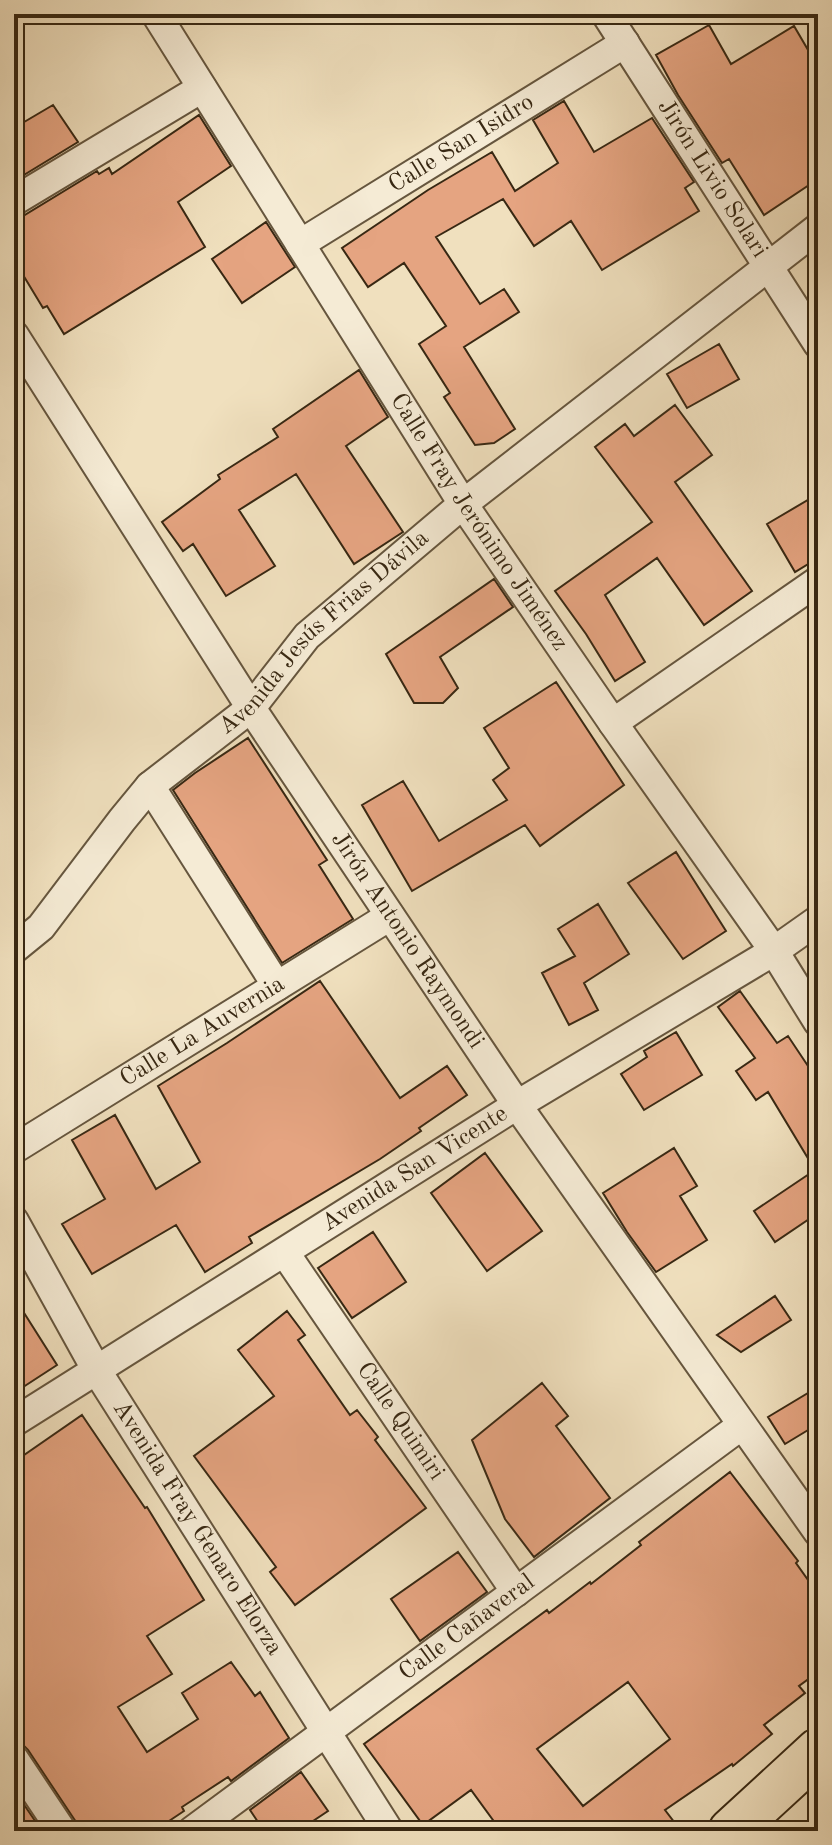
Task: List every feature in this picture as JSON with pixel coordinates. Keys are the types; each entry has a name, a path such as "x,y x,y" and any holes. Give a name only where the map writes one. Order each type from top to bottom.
{"main road":[{"path":"731,1831 818,1751"}],"street":[{"name":"Calle Fray Jerónimo Jiménez","path":"156,14 463,504 774,951 818,1022"},
{"name":"Jirón Livio Solari","path":"606,14 818,344"},
{"name":"Calle San Isidro","path":"300,244 625,43"},
{"path":"14,201 202,88"},
{"name":"Avenida Jesús Frias Dávila","path":"14,949 41,927 150,786 251,708 307,636 463,504 818,228"},
{"name":"Jirón Antonio Raymondi","path":"14,335 251,708 390,916 517,1105 818,1532"},
{"path":"613,723 818,581"},
{"path":"150,786 277,986"},
{"name":"Calle La Auvernia","path":"14,1149 390,916"},
{"name":"Avenida San Vicente","path":"14,1422 517,1105 774,951 818,920"},
{"name":"Avenida Fray Genaro Elorza","path":"14,1221 97,1371 389,1831"},
{"name":"Calle Quimiri","path":"285,1253 516,1592"},
{"name":"Calle Cañaveral","path":"192,1831 742,1425"},
{"path":"14,1759 62,1831"}],"building":[{"path":"709,25 731,64 794,26 818,67 818,179 764,215 729,159 722,163 656,55"},
{"path":"564,101 594,152 652,118 694,182 685,188 699,211 602,270 571,221 534,246 503,199 436,237 480,304 504,289 519,312 464,347 515,429 494,443 475,445 444,397 450,393 419,344 446,326 404,263 368,287 342,248 428,190 492,152 515,191 558,163 533,120"},
{"path":"53,105 78,142 14,181 14,128"},
{"path":"199,115 231,166 178,202 205,247 64,334 47,306 43,308 14,260 14,218 23,216 97,171 99,174 109,168 112,174"},
{"path":"266,222 295,267 242,303 212,259"},
{"path":"719,344 739,379 687,408 667,374"},
{"path":"359,370 388,417 346,446 403,532 354,564 296,474 239,510 275,566 226,596 193,544 183,551 162,522 220,479 218,475 278,437 273,429"},
{"path":"675,405 712,455 675,482 752,591 704,625 657,558 605,595 645,662 615,681 555,591 652,522 595,447 625,424 634,436"},
{"path":"818,494 818,558 795,572 767,524"},
{"path":"494,579 513,607 440,657 458,688 443,703 414,703 386,654"},
{"path":"556,682 624,785 540,846 525,825 412,891 362,805 403,781 439,841 507,800 493,780 509,768 484,728"},
{"path":"248,738 327,860 319,865 353,919 282,963 173,790"},
{"path":"676,852 726,931 683,959 628,883"},
{"path":"598,904 629,954 584,983 598,1010 569,1025 542,973 575,956 558,929"},
{"path":"320,981 400,1098 447,1066 467,1095 380,1159 249,1237 252,1243 205,1272 176,1225 92,1274 62,1224 105,1199 72,1140 115,1115 156,1189 200,1162 158,1086"},
{"path":"740,991 777,1043 788,1036 818,1081 818,1213 775,1242 754,1211 815,1170 768,1092 756,1100 736,1071 755,1058 718,1007"},
{"path":"676,1032 702,1075 644,1110 621,1074 647,1057 644,1051"},
{"path":"674,1148 697,1186 680,1196 707,1240 656,1272 603,1193"},
{"path":"485,1153 542,1231 487,1271 431,1193"},
{"path":"373,1232 406,1282 352,1318 318,1268"},
{"path":"775,1296 791,1320 741,1352 717,1335"},
{"path":"14,1297 57,1365 14,1393"},
{"path":"287,1311 305,1335 298,1340 350,1415 357,1410 378,1437 375,1440 426,1508 295,1605 270,1572 276,1567 194,1456 274,1396 238,1350"},
{"path":"542,1383 568,1416 556,1426 610,1498 534,1557 505,1519 472,1440"},
{"path":"818,1387 818,1424 785,1444 768,1417"},
{"path":"82,1415 147,1507 204,1600 147,1636 172,1674 118,1707 147,1752 198,1719 182,1693 231,1662 255,1696 260,1692 289,1738 231,1781 228,1777 182,1807 184,1811 154,1831 79,1831 28,1750 14,1742 14,1462"},
{"path":"730,1472 798,1561 796,1563 818,1594 818,1672 799,1686 805,1693 764,1725 772,1734 733,1766 665,1810 681,1831 501,1831 471,1790 423,1825 364,1744 547,1610 549,1613 591,1584 641,1545 639,1542","holes":["628,1682 670,1739 583,1806 537,1749"]},
{"path":"458,1552 487,1592 420,1641 391,1599"},
{"path":"301,1772 328,1811 298,1831 264,1831 250,1810"},
{"path":"14,1790 42,1831 14,1831"}]}
